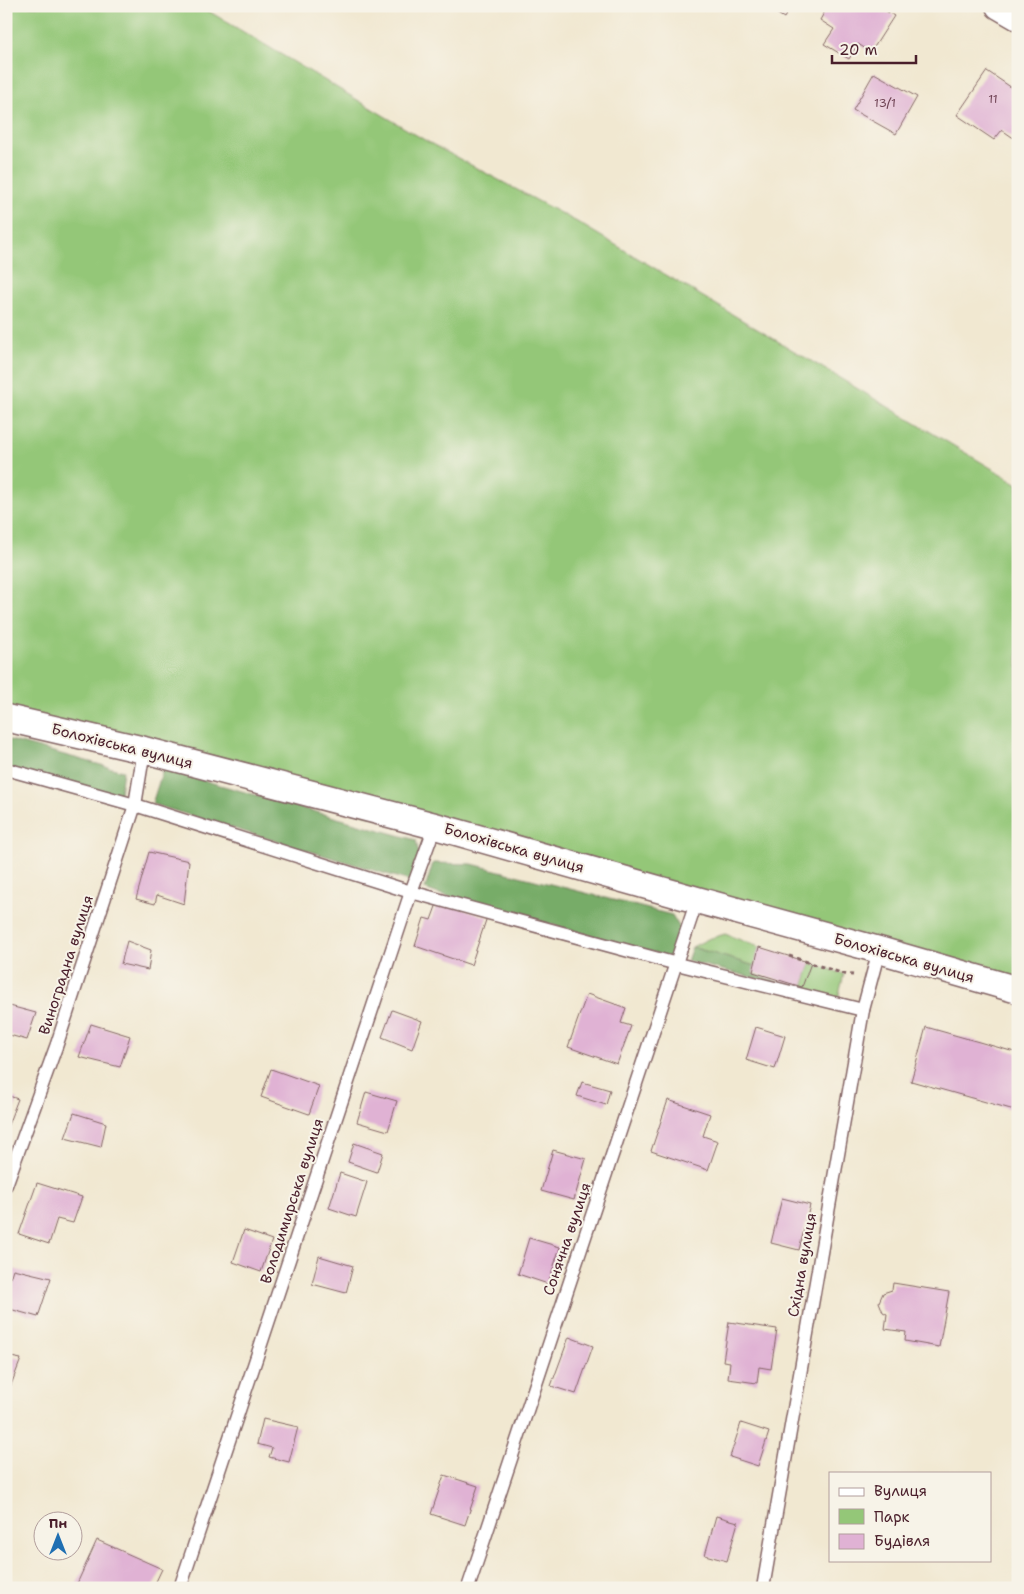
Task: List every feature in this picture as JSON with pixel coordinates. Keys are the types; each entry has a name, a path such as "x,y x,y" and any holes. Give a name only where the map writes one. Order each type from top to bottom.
{"street":[{"path":"999,6 1018,17"},
{"name":"Болохівська вулиця","path":"6,718 144,750 435,826 1018,990"}],"lane":[{"name":"Виноградна вулиця","path":"6,1186 57,1044 135,805 144,750"},
{"path":"6,769 135,805 411,892 677,964 863,1010"},
{"name":"Володимирська вулиця","path":"180,1588 411,892 435,826"},
{"name":"Сонячна вулиця","path":"468,1588 697,900"},
{"name":"Східна вулиця","path":"763,1588 863,1010 879,950"}],"green space":[{"path":"6,6 200,6 428,142 577,222 1018,484 1018,990 6,718"},
{"path":"6,739 123,771 119,800 6,769"},
{"path":"163,769 416,840 419,856 413,882 152,804"},
{"path":"433,863 472,864 672,915 683,933 673,958 436,893 425,889"},
{"path":"725,934 759,947 755,966 692,947 708,939"},
{"path":"692,947 755,966 753,974 802,990 687,961"},
{"path":"811,963 844,974 837,1003 802,990"}],"building":[{"path":"765,6 791,6 784,18"},
{"path":"828,6 878,6 894,16 871,52 858,44 849,59 824,44 834,29 820,20"},
{"path":"987,71 1018,92 1018,134 1015,139 1002,130 994,140 957,115"},
{"path":"874,73 917,97 896,134 853,110"},
{"path":"149,852 189,861 184,904 157,895 155,904 136,899"},
{"path":"438,901 487,917 471,965 415,946 424,918 431,920"},
{"path":"127,941 151,950 148,970 121,964"},
{"path":"759,947 811,963 802,987 753,972"},
{"path":"587,994 626,1008 621,1023 631,1026 617,1064 568,1047"},
{"path":"6,1005 36,1013 27,1040 6,1034"},
{"path":"392,1010 422,1021 412,1049 382,1037"},
{"path":"91,1024 130,1036 120,1067 79,1057"},
{"path":"756,1027 785,1036 775,1069 746,1060"},
{"path":"926,1027 1018,1053 1018,1111 911,1081"},
{"path":"271,1069 319,1086 309,1114 261,1097"},
{"path":"582,1082 610,1090 606,1105 577,1096"},
{"path":"366,1092 397,1101 388,1131 357,1122"},
{"path":"6,1095 18,1099 6,1130"},
{"path":"668,1100 710,1114 703,1136 718,1141 708,1170 651,1151"},
{"path":"74,1113 106,1123 101,1147 65,1138"},
{"path":"354,1143 383,1153 377,1172 348,1162"},
{"path":"553,1150 586,1159 574,1200 541,1191"},
{"path":"340,1173 367,1182 356,1217 329,1208"},
{"path":"37,1183 82,1197 73,1223 57,1219 49,1244 19,1234"},
{"path":"782,1198 810,1205 799,1250 771,1243"},
{"path":"244,1230 272,1240 261,1272 233,1262"},
{"path":"529,1238 560,1247 548,1284 518,1274"},
{"path":"319,1256 353,1266 346,1293 312,1284"},
{"path":"13,1269 51,1278 38,1317 6,1308 6,1291"},
{"path":"893,1283 949,1292 939,1347 905,1341 906,1332 885,1329 887,1314 883,1312 879,1302 883,1293 892,1290"},
{"path":"729,1322 777,1329 771,1369 759,1367 757,1383 728,1379 730,1362 723,1361"},
{"path":"569,1337 593,1346 576,1394 551,1386"},
{"path":"6,1356 21,1359 6,1398"},
{"path":"263,1419 298,1427 289,1462 269,1457 272,1448 257,1444"},
{"path":"741,1423 769,1432 758,1466 730,1457"},
{"path":"444,1475 478,1486 465,1525 431,1514"},
{"path":"716,1516 738,1522 727,1561 705,1555"},
{"path":"97,1540 162,1569 153,1588 75,1588"}]}
